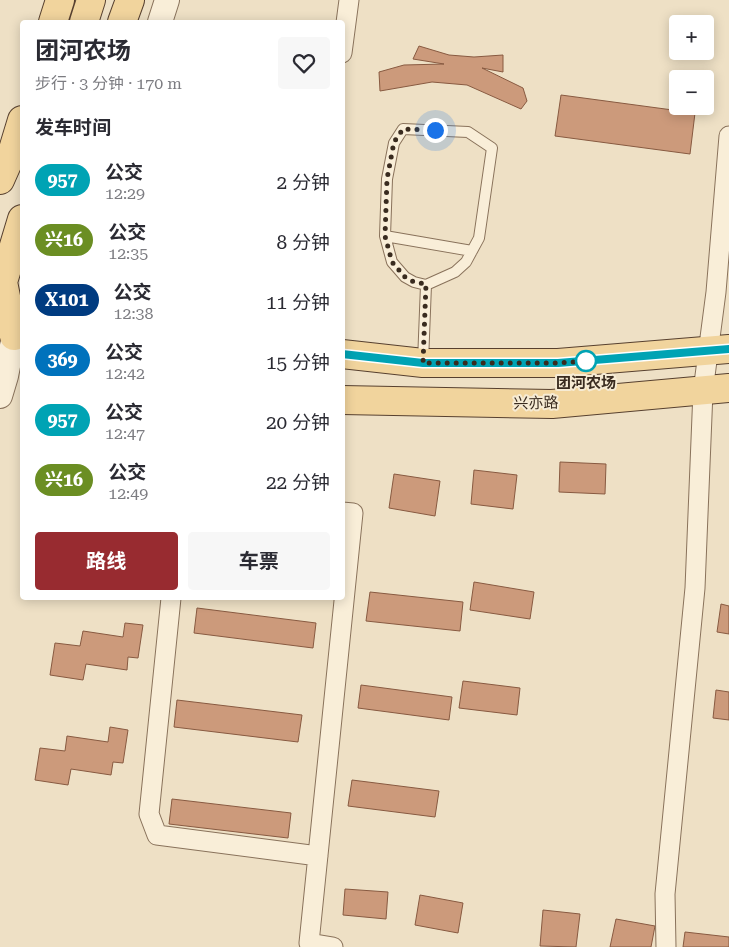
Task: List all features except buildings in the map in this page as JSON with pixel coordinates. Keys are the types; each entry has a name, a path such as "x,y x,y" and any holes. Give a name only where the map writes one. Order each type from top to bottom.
{"main road":[{"path":"54,20 60,0"},
{"path":"85,20 91,0"},
{"path":"123,20 130,0"},
{"path":"0,180 12,153 20,127"},
{"path":"15,331 8,284 20,228"},
{"path":"345,354 423,363 558,363 719,350"},
{"name":"兴亦路","path":"345,400 552,404 716,390"}],"street":[{"path":"161,20 167,0"},
{"path":"345,33 350,0"},
{"path":"666,947 665,894 716,390 719,350 716,292 729,136"},
{"path":"0,396 15,331"},
{"path":"345,512 353,513 345,591"},
{"path":"170,600 149,814 157,836 318,856"},
{"path":"334,947 309,943 344,600"}],"lane":[{"path":"403,129 468,132 492,148 479,238 472,251 466,262 455,272 426,284 414,282 405,277 392,262 385,236 387,179 394,142 403,129"},
{"path":"385,236 472,251"},
{"path":"423,363 426,284"}],"bus line":[{"name":"957","path":"345,354 423,363 558,363 729,349"}],"place":[{"name":"团河农场","path":"586,361"}],"route":[{"path":"435,130 403,129 394,142 387,179 385,236 392,262 405,277 414,282 426,284 423,363 558,363 589,361 586,361"}]}
